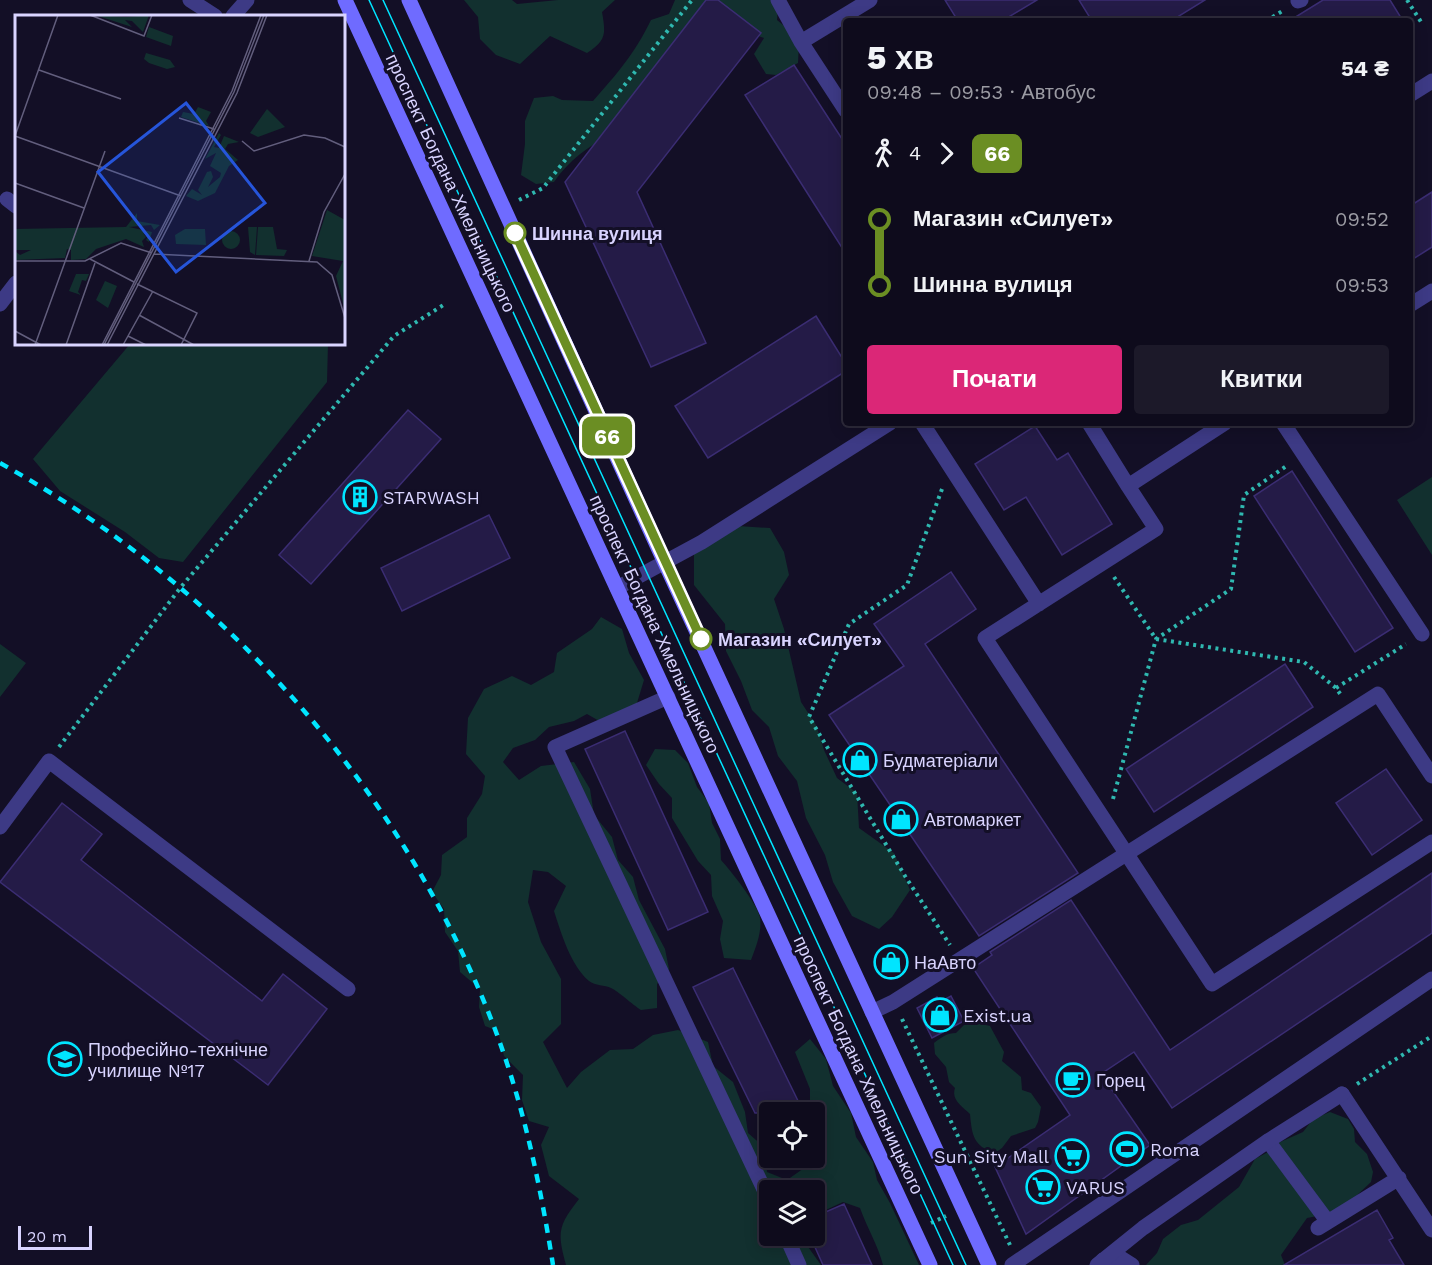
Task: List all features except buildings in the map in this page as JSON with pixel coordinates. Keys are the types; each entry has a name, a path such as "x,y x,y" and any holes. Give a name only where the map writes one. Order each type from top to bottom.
{"main road":[{"name":"проспект Богдана Хмельницького","path":"345,0 930,1265"},
{"name":"проспект Богдана Хмельницького","path":"409,0 665,563 989,1265"}],"street":[{"path":"190,0 213,15"},
{"path":"234,15 247,0"},
{"path":"778,0 801,42 843,106"},
{"path":"801,42 870,0"},
{"path":"1413,93 1432,81"},
{"path":"0,304 15,284"},
{"path":"1413,303 1432,291"},
{"path":"617,588 702,543 885,426"},
{"path":"924,426 1039,604"},
{"path":"1091,426 1156,529 986,638 1212,984 1432,842"},
{"path":"1128,486 1220,426"},
{"path":"1285,426 1422,634"},
{"path":"872,1012 893,1002 1378,694 1432,776"},
{"path":"668,697 555,747 760,1180"},
{"path":"0,827 49,761 348,988"},
{"path":"1015,1263 1432,979"},
{"path":"1100,1263 1143,1228 1268,1141 1342,1094 1432,1230"},
{"path":"1268,1141 1323,1225 1399,1178"},
{"path":"790,1246 799,1265"},
{"path":"1100,1263 1121,1258 1132,1265"}],"path":[{"path":"503,208 543,188 692,0"},
{"path":"1407,0 1423,25"},
{"path":"49,761 181,587 394,336 445,304"},
{"path":"1107,823 1156,639 1230,589 1244,495 1304,455"},
{"path":"950,468 907,585 849,624 809,717 905,876 959,960"},
{"path":"1104,562 1156,639 1304,662 1336,688 1352,710"},
{"path":"1336,688 1422,634"},
{"path":"893,1002 987,1196 1015,1263"},
{"path":"1342,1094 1432,1036"},
{"path":"914,1231 987,1196"}],"green space":[{"path":"464,0 512,0 517,4 558,0 615,0 602,12 604,32 601,40 587,53 550,36 520,64 496,55 480,39 478,17"},
{"path":"675,0 781,0 777,20 799,43 798,63 776,75 766,74 754,54 764,38 744,31 611,134 580,154 554,182 536,184 521,175 525,121 534,98 553,96 562,100 593,101 625,63 651,20 669,14"},
{"path":"129,345 328,345 327,382 183,562 159,558 125,532 60,491 33,459"},
{"path":"1432,477 1432,555 1397,500"},
{"path":"738,526 770,528 784,552 789,575 774,599 784,629 801,702 816,725 837,778 857,793 859,828 894,853 910,890 892,917 879,929 852,916 833,882 825,855 806,818 797,781 778,756 769,727 752,710 726,651 725,624 694,585 694,554"},
{"path":"601,617 622,629 629,653 644,680 637,703 608,726 587,714 574,721 549,727 535,740 513,748 503,762 519,780 541,766 574,762 590,789 594,815 612,837 618,860 633,877 639,900 665,949 669,969 657,984 657,1008 641,1010 609,987 589,981 572,958 554,911 566,886 548,872 533,870 528,902 541,942 561,979 561,1024 543,1042 567,1088 581,1072 610,1050 633,1049 653,1035 678,1030 708,1042 713,1066 733,1082 745,1112 748,1133 759,1143 759,1168 767,1168 767,1172 787,1180 759,1180 759,1246 807,1246 821,1265 566,1265 561,1245 561,1230 567,1216 579,1199 549,1176 541,1145 549,1127 529,1121 522,1100 523,1075 504,1056 498,1031 485,1026 479,1007 480,989 460,972 458,951 445,932 444,909 432,892 441,875 442,855 467,837 467,818 482,794 485,776 466,754 468,718 484,689 512,676 531,685 554,672 557,653 592,629"},
{"path":"0,644 26,663 0,697"},
{"path":"655,749 675,750 688,763 697,787 709,803 712,823 720,839 721,860 750,897 760,918 757,945 751,960 724,958 720,939 723,921 712,896 711,875 698,861 672,818 672,798 646,765"},
{"path":"977,1023 990,1026 1004,1052 1002,1061 1021,1077 1022,1090 1031,1093 1041,1107 1035,1128 1011,1136 995,1153 982,1147 975,1139 970,1114 956,1099 955,1088 949,1082 946,1067 935,1054 934,1043 947,1035 956,1033 964,1025"},
{"path":"810,1039 826,1059 833,1086 851,1113 856,1137 873,1162 877,1180 919,1265 883,1265 860,1208 843,1202 825,1210 825,1180 787,1180 804,1168 825,1168 825,1102 810,1102 810,1089 795,1052"},
{"path":"1330,1112 1348,1119 1354,1129 1355,1142 1367,1154 1373,1172 1371,1182 1353,1199 1328,1214 1307,1218 1281,1255 1285,1265 1146,1265 1157,1253 1163,1239 1181,1225 1198,1220 1239,1187 1255,1159 1270,1151 1278,1143 1303,1132 1313,1119"}],"tram line":[{"path":"369,0 953,1265"},
{"path":"383,0 966,1265"}],"railway":[{"path":"0,463 81,513 158,569 229,632 295,701 355,775 408,854 455,937 493,1024 522,1113 553,1265"}],"bus line":[{"name":"66","path":"515,233 701,639"}],"place":[{"name":"Шинна вулиця","path":"515,233"},
{"name":"STARWASH","path":"360,497"},
{"name":"Магазин «Силует»","path":"701,639"},
{"name":"Будматеріали","path":"860,760"},
{"name":"Автомаркет","path":"901,819"},
{"name":"НаАвто","path":"891,962"},
{"name":"Exist.ua","path":"940,1015"},
{"name":"Професійно-технічне училище №17","path":"65,1059"},
{"name":"Горец","path":"1073,1080"},
{"name":"Roma","path":"1127,1149"},
{"name":"Sun Sity Mall","path":"1072,1156"},
{"name":"VARUS","path":"1043,1187"}]}
